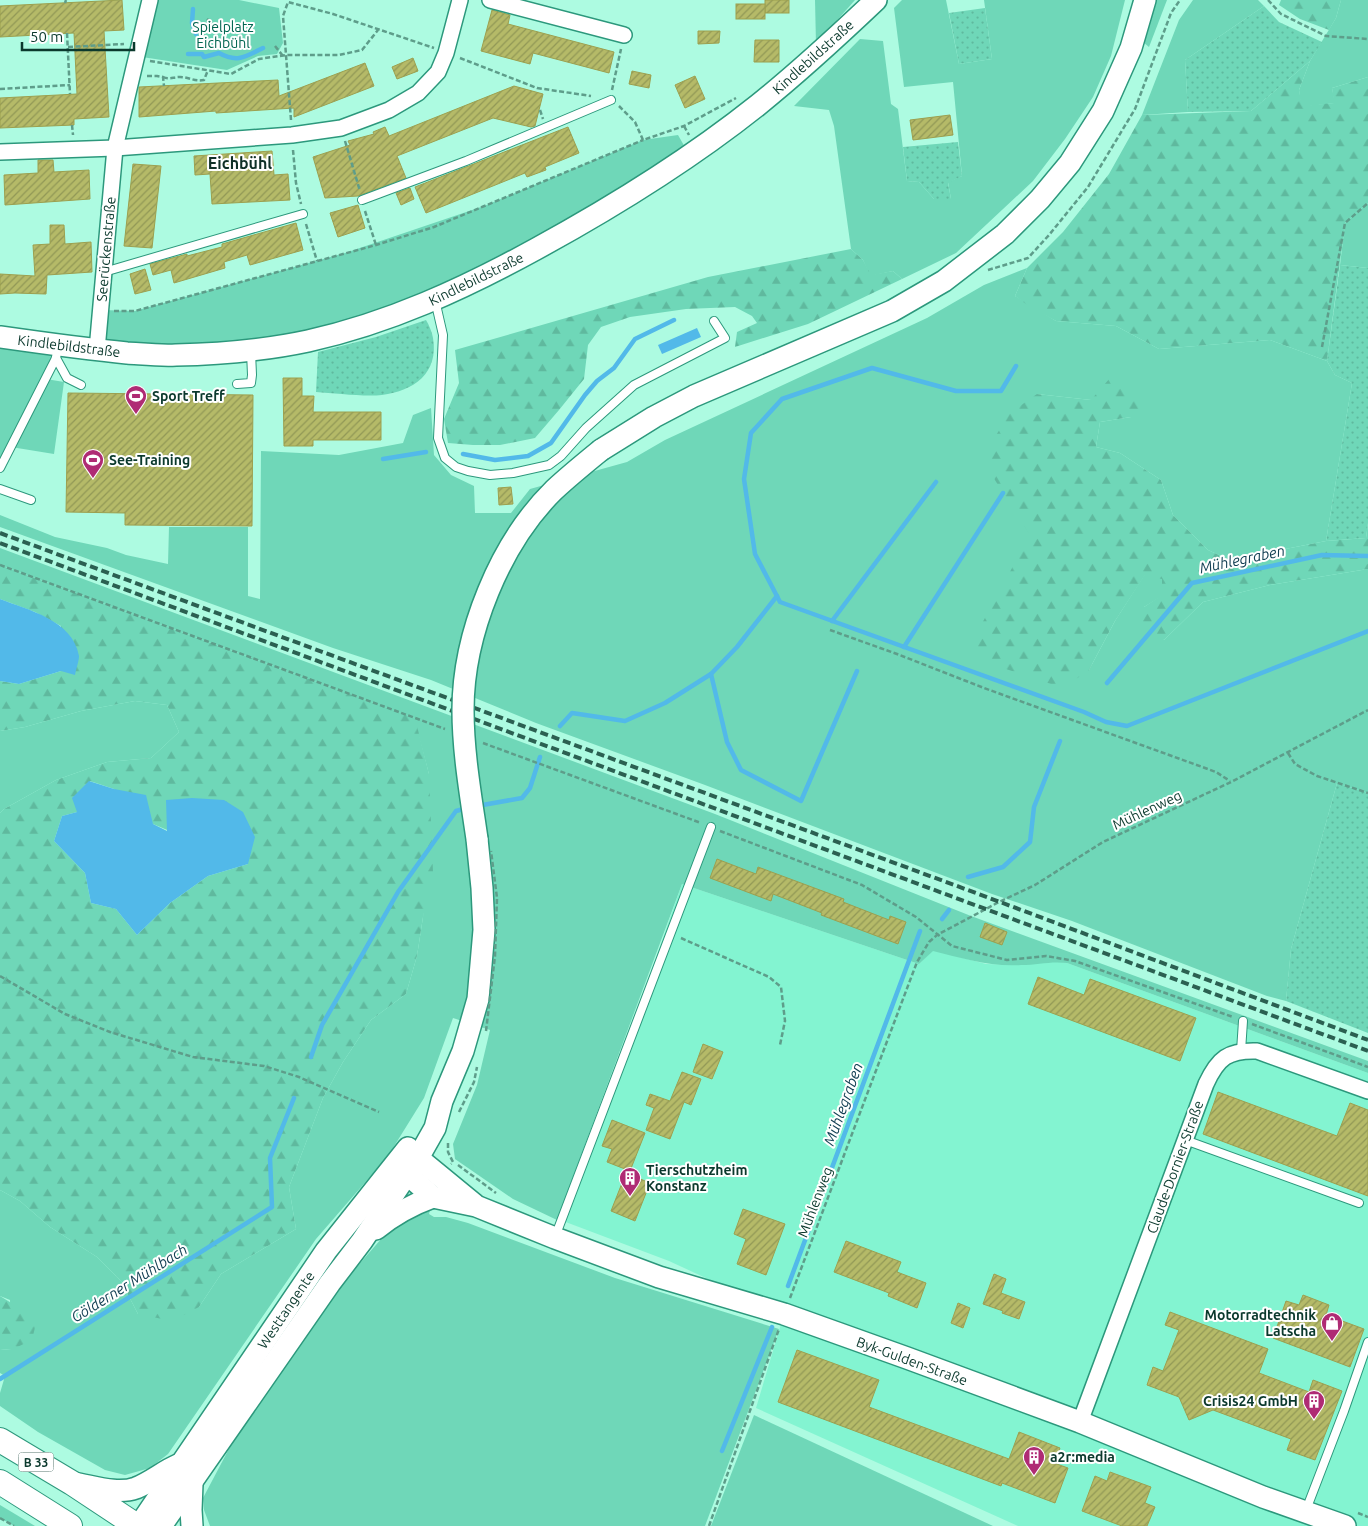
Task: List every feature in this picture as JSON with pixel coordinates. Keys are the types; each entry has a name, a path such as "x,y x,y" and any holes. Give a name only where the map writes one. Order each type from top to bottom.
{"main road":[{"name":"Kindlebildstraße","path":"0,337 57,352 97,350 174,356 250,350 307,341 348,330 435,300 488,276 562,235 612,206 697,150 758,105 807,64 876,0"},
{"name":"Westtangente","path":"161,1526 330,1283 362,1241 409,1163 442,1101 463,1051 478,1029 478,998 484,930 482,888 466,757 463,719 464,687 470,649 484,602 504,556 554,490 601,450 654,417 694,396 892,311 944,281 1005,234 1040,200 1070,163 1103,111 1132,48 1146,0"},
{"name":"Westtangente","path":"138,1526 326,1251 359,1207 409,1163"},
{"name":"Byk-Gulden-Straße","path":"409,1163 441,1176 476,1206"},
{"path":"362,1241 389,1218 413,1204 432,1197 409,1163"},
{"name":"Byk-Gulden-Straße","path":"432,1197 476,1206 778,1323 1080,1422 1263,1497 1345,1526"},
{"name":"B 33","path":"0,1440 72,1483 138,1526"},
{"path":"72,1483 112,1490 135,1488 164,1471 181,1464"},
{"name":"B 33","path":"0,1482 70,1526"},
{"path":"192,1483 192,1526"}],"street":[{"name":"Seerückenstraße","path":"97,350 115,148 150,0"},
{"path":"0,152 115,148 292,135 340,128 389,110 418,93 438,72 446,53 460,0"},
{"path":"490,0 624,36"},
{"path":"1241,1051 1257,1051 1368,1091"},
{"name":"Claude-Dornier-Straße","path":"1080,1422 1214,1067 1227,1056 1241,1051"}],"lane":[{"path":"362,200 466,161 611,100"},
{"path":"104,272 303,214"},
{"path":"435,300 443,335 438,438 445,458 456,467 490,475 513,473 549,465 562,456 586,428 634,385 725,338 714,321"},
{"path":"238,384 251,383 250,350"},
{"path":"57,352 67,378 81,385"},
{"path":"0,468 57,352"},
{"path":"0,489 31,500"},
{"path":"555,1238 711,827"},
{"path":"1241,1051 1243,1021"},
{"path":"1185,1140 1359,1203"},
{"path":"1306,1512 1368,1342"}],"path":[{"path":"1268,0 1281,14 1326,36 1368,39"},
{"path":"317,261 296,183 284,55 284,16 288,2 334,14 446,53 537,88 611,100 624,109 635,122 644,140"},
{"path":"207,19 217,29"},
{"path":"136,58 231,74 259,59 284,55 339,56 362,50 378,30"},
{"path":"67,34 70,94"},
{"path":"611,100 624,36"},
{"path":"68,47 140,43"},
{"path":"275,46 284,55"},
{"path":"131,81 150,76 167,79 185,78 198,81 204,80 208,70"},
{"path":"163,77 164,86"},
{"path":"0,89 70,85"},
{"path":"101,310 135,311 376,245 434,227 644,140 684,126"},
{"path":"340,128 376,245"},
{"path":"1322,347 1345,222 1368,203"},
{"path":"0,565 449,730"},
{"path":"830,630 1216,772 1231,782"},
{"name":"Mühlenweg","path":"709,1526 778,1323 917,962 929,942 937,935 1035,885 1103,842 1231,782 1368,710"},
{"path":"475,740 862,885 916,917 952,946 1007,960 1046,956 1075,961 1368,1067"},
{"path":"1288,753 1295,764 1317,776 1368,793"},
{"path":"478,1029 495,956 497,898 490,848"},
{"path":"670,934 769,977 781,987 785,1022 780,1045"},
{"path":"0,976 65,1014 110,1032 193,1057 264,1066 299,1076 379,1112"},
{"path":"458,1114 474,1082 478,1065"},
{"path":"441,1176 453,1162 448,1152 448,1142"},
{"path":"0,1518 14,1526"}],"shaded area":[{"path":"682,884 919,964 933,950 986,964 1022,965 1053,961 1067,963 1368,1073 1368,1526 1018,1526 756,1408 784,1314 669,1261 563,1221"}],"green space":[{"name":"Spielplatz Eichbühl","path":"157,0 239,0 279,8 283,43 277,54 258,56 227,70 142,57"},
{"path":"815,0 855,0 816,44"},
{"path":"902,0 946,0 959,64 992,59 984,0 1125,0 1111,56 1093,97 1065,139 1033,181 956,253 902,279 893,271 870,276 863,260 851,249 834,126 829,110 794,106 860,39 883,41 891,104 898,109 907,181 919,182 934,199 951,199 948,182 962,176 953,82 904,87 894,8"},
{"path":"1157,0 1167,0 1149,47 1143,42"},
{"path":"1193,0 1258,0 1264,6 1185,60 1188,112 1142,115 1179,20"},
{"path":"1281,0 1341,0 1336,18 1329,30 1300,19 1279,5"},
{"path":"1341,0 1368,0 1368,77 1332,88 1335,103 1301,107 1299,90 1310,61 1336,18"},
{"path":"1264,6 1279,22 1322,42 1310,61 1251,111 1188,112 1185,60"},
{"path":"985,8 992,59 959,64 949,13"},
{"path":"1310,61 1299,90 1302,106 1334,103 1332,88 1368,77 1368,203 1345,223 1327,361 1270,340 1159,349 1116,326 1056,321 1030,307 1015,296 1027,268 1063,232 1109,174 1142,115 1251,111"},
{"path":"678,135 686,149 612,206 425,304 250,350 97,350 101,310 135,311 345,253 484,206 643,140"},
{"path":"958,142 962,176 948,183 951,199 934,199 919,182 907,181 903,147"},
{"path":"1368,203 1368,268 1340,265 1345,223"},
{"path":"851,249 863,260 871,275 893,271 902,279 808,324 735,347 737,332 757,323 752,316 735,307 686,309 630,317 601,327 588,345 584,379 535,438 500,445 448,443 444,419 459,383 455,350 708,277"},
{"path":"1340,265 1368,268 1368,523 1366,538 1326,541 1352,383 1335,375 1327,361"},
{"path":"1027,268 1015,296 1056,321 1116,326 1159,349 1270,340 1327,361 1335,375 1352,383 1326,541 1230,560 1208,550 1173,515 1161,480 1120,453 1096,447 1100,422 1131,417 1091,400 1037,394 1030,535 1089,670 1115,621 1145,574 1162,578 1162,596 1144,607 1164,640 1203,602 1270,585 1368,569 1368,793 1337,783 1291,949 1286,1001 1267,996 1072,921 992,894 536,723 431,680 333,648 0,527 0,515 55,537 168,564 169,527 248,527 248,596 260,599 261,451 339,455 403,443 413,415 431,408 434,455 451,475 474,486 475,513 511,513 530,489 627,462 665,440 927,318 984,285"},
{"path":"426,320 433,338 434,350 432,361 422,378 414,384 394,393 382,395 316,392 318,352 376,337"},
{"path":"0,336 58,345 46,379 64,382 54,454 11,447 0,468"},
{"path":"1110,378 1136,386 1139,411 1131,417 1100,422 1096,447 1120,453 1161,480 1173,515 1208,550 1230,560 1326,541 1366,538 1368,523 1368,569 1270,585 1203,602 1164,640 1137,626 1144,607 1162,595 1162,579 1145,575 1115,621 1089,670 1063,688 985,662 973,640 1030,535 993,477 988,448 1010,413 1037,394 1091,400"},
{"path":"0,548 715,814 971,916 1368,1061 1368,1073 1067,963 998,965 933,951 919,964 682,884 557,1220 513,1199 455,1159 453,1144 477,1085 490,1030 453,1018 424,1098 388,1156 316,1239 168,1454 150,1468 125,1475 105,1470 38,1432 0,1406 0,1393 5,1376 0,1373 0,1349 11,1350 10,1300 0,1296 0,1190 20,1201 50,1227 97,1257 121,1281 138,1314 199,1307 221,1274 296,1229 289,1187 323,1098 343,1062 371,1020 406,994 417,956 423,917 429,812 429,774 414,718 0,565"},
{"path":"0,565 415,718 429,774 433,872 417,956 406,994 371,1020 343,1062 323,1098 289,1187 296,1229 221,1274 199,1307 172,1321 138,1314 121,1281 97,1257 50,1227 20,1201 0,1190 0,813 56,780 107,762 151,758 179,732 167,705 135,701 81,711 25,727 0,731 0,681 19,684 61,671 61,626 35,612 0,599","holes":["90,781 114,789 153,824 248,864 208,876 170,903 137,935 116,909 91,903 85,873 54,841 62,816 77,812"]},
{"path":"135,701 167,705 179,732 151,758 107,762 56,780 0,813 0,731 25,727 81,711"},
{"path":"1337,783 1368,793 1368,1033 1286,1001 1291,949"},
{"path":"433,1197 429,1214 434,1217 446,1217 468,1223 615,1278 779,1329 705,1526 210,1526 204,1510 203,1498 231,1445 341,1285 389,1230"},
{"path":"0,1296 37,1319 32,1340 11,1350 0,1349"},
{"path":"754,1415 993,1526 711,1526"},
{"path":"0,1505 35,1526 14,1526 0,1518"}],"water":[{"path":"697,328 701,337 662,354 658,345"},
{"path":"0,599 48,618 68,633 75,644 79,656 75,675 61,671 19,684 0,681"},
{"path":"89,781 114,789 146,795 153,824 167,831 166,800 192,798 224,800 243,812 255,837 248,864 208,876 170,903 137,935 116,909 91,903 85,873 54,841 62,816 77,812 72,798"}],"building":[{"path":"122,0 124,30 104,31 109,117 74,119 74,125 0,128 0,98 77,94 74,33 0,37 0,6"},
{"path":"765,0 789,0 789,13 765,13"},
{"path":"736,4 765,4 765,19 736,19"},
{"path":"492,10 510,15 508,24 614,52 609,73 533,53 530,64 481,51"},
{"path":"698,31 720,31 719,43 698,44"},
{"path":"755,40 779,40 779,62 754,62"},
{"path":"413,58 418,71 397,79 392,67"},
{"path":"365,63 374,86 294,117 294,108 216,113 216,111 139,117 139,87 278,80 279,96"},
{"path":"632,71 651,75 649,88 629,84"},
{"path":"695,76 705,99 685,108 675,85"},
{"path":"514,86 543,94 535,126 531,127 493,118 397,156 406,178 358,196 325,198 313,157 350,145 348,141 374,134 373,132 385,127 389,136"},
{"path":"950,115 953,135 913,140 910,120"},
{"path":"568,127 579,153 545,167 546,170 527,177 525,173 426,213 415,187"},
{"path":"272,151 274,175 288,174 290,200 212,204 210,174 195,175 194,156"},
{"path":"38,160 53,160 54,172 89,170 90,199 5,205 4,175 38,173"},
{"path":"133,164 161,166 152,248 124,246"},
{"path":"410,188 414,199 401,205 396,193"},
{"path":"358,205 365,228 338,237 330,213"},
{"path":"296,223 303,250 250,265 247,255 224,262 225,268 174,283 171,270 153,275 150,264 222,247 222,244"},
{"path":"50,225 64,225 65,244 91,242 92,272 47,275 46,294 0,294 0,274 35,276 33,245 50,244"},
{"path":"145,269 151,290 135,294 130,274"},
{"path":"283,378 302,378 302,396 314,396 313,412 381,412 381,440 313,440 313,446 284,446"},
{"path":"68,393 253,395 252,526 125,525 125,513 66,512"},
{"path":"511,487 513,504 499,505 498,488"},
{"path":"717,859 756,874 758,867 844,899 843,902 889,920 890,916 906,922 898,944 821,915 822,913 773,894 771,901 710,878"},
{"path":"985,923 1007,932 1002,945 980,937"},
{"path":"1038,977 1084,995 1090,979 1196,1018 1180,1061 1028,1004"},
{"path":"703,1044 723,1052 712,1079 693,1072"},
{"path":"682,1072 701,1079 691,1105 684,1102 670,1139 646,1130 654,1108 646,1105 650,1094 670,1101"},
{"path":"1218,1092 1337,1136 1350,1103 1368,1110 1368,1196 1203,1134"},
{"path":"612,1120 645,1133 630,1171 607,1162 612,1149 602,1146"},
{"name":"Tierschutzheim Konstanz","path":"626,1173 650,1183 635,1221 611,1211"},
{"path":"743,1209 785,1224 766,1275 737,1264 746,1239 734,1234"},
{"path":"846,1241 901,1262 897,1272 926,1283 917,1308 888,1296 889,1293 834,1272"},
{"path":"994,1274 1006,1279 1001,1293 1025,1302 1019,1319 983,1304"},
{"path":"1303,1295 1329,1305 1326,1315 1364,1329 1350,1367 1273,1338 1286,1301 1299,1305"},
{"path":"958,1303 970,1308 963,1328 951,1323"},
{"path":"1170,1312 1268,1349 1259,1373 1309,1392 1313,1380 1342,1391 1315,1460 1287,1450 1291,1439 1213,1410 1189,1420 1179,1397 1147,1385 1153,1367 1163,1371 1179,1330 1165,1325"},
{"path":"797,1350 879,1380 869,1407 1009,1459 1019,1432 1060,1448 1054,1463 1068,1468 1055,1503 1002,1483 1001,1486 778,1402"},
{"path":"1110,1472 1151,1487 1145,1503 1155,1507 1147,1526 1122,1526 1082,1511 1095,1476 1107,1481"}],"waterway":[{"path":"193,9 192,23 196,34"},
{"path":"188,54 202,54 204,57 219,53 231,58 241,58 263,48"},
{"path":"463,454 495,460 528,456 551,443 585,395 597,381 614,368 635,339 674,320"},
{"path":"1016,366 1001,391 956,391 872,368 782,399 751,433 744,479 755,554 780,602 1084,712 1106,722 1127,726 1368,631"},
{"path":"383,459 426,452"},
{"path":"832,621 936,482"},
{"path":"904,647 1003,493"},
{"name":"Mühlegraben","path":"1107,683 1192,583 1322,555 1368,556"},
{"path":"560,726 572,713 625,721 665,703 711,674 737,647 777,596"},
{"path":"711,674 727,742 741,770 801,801 857,671"},
{"name":"Mühlegraben","path":"968,877 1003,867 1030,842 1034,807 1060,741"},
{"path":"477,806 522,798 530,788 540,757"},
{"path":"311,1057 322,1025 398,892 456,811 467,808"},
{"name":"Mühlegraben","path":"942,919 949,910"},
{"name":"Mühlegraben","path":"788,1286 920,931"},
{"name":"Gölderner Mühlbach","path":"0,1379 272,1207 270,1158 294,1098"},
{"name":"Mühlegraben","path":"722,1451 772,1327"}],"railway":[{"path":"0,533 976,893 1368,1040"},
{"path":"0,543 1368,1051"}],"place":[{"name":"Sport Treff","path":"136,415"},
{"name":"See-Training","path":"93,479"},
{"name":"Tierschutzheim Konstanz","path":"630,1197"},
{"name":"Motorradtechnik Latscha","path":"1332,1342"},
{"name":"Crisis24 GmbH","path":"1314,1420"},
{"name":"a2r:media","path":"1034,1476"}],"district":[{"name":"Eichbühl","path":"240,163"}]}
